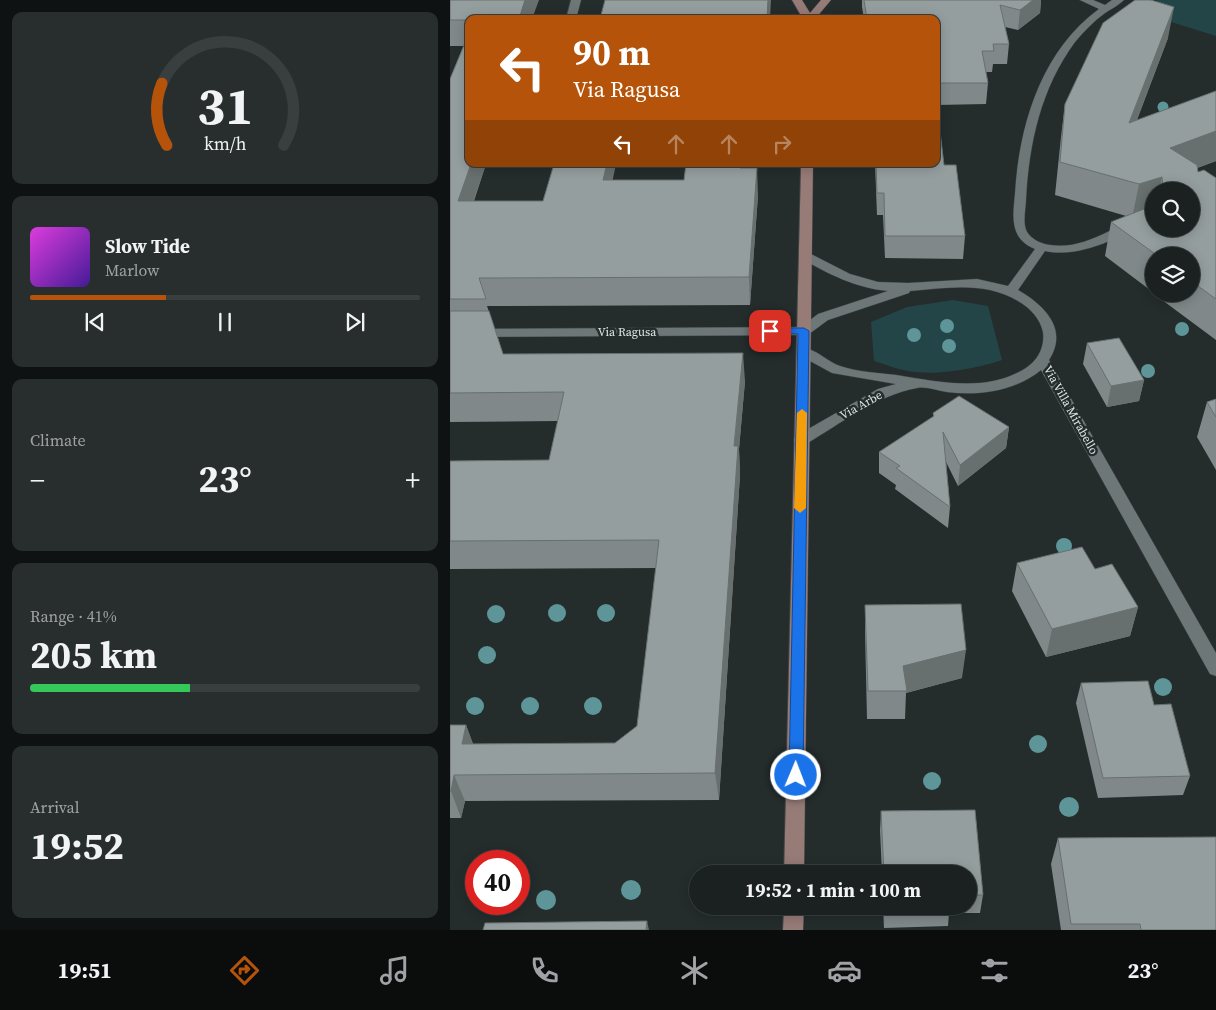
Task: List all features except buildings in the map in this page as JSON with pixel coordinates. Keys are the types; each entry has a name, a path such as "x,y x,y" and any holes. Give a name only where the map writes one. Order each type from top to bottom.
{"street":[{"path":"572,15 576,0"},
{"path":"798,0 807,15"},
{"path":"813,15 826,0"},
{"path":"1085,0 1106,8"},
{"path":"1119,0 1090,20 1067,46 1040,94 1025,142 1020,178 1019,225 1025,238 1042,247 1053,249 1075,248 1145,220"},
{"path":"794,865 807,167"},
{"path":"805,255 823,266 872,285 912,287 971,281 999,286 1011,291 1042,247"},
{"path":"804,331 823,317 912,287"},
{"name":"Via Villa Mirabello","path":"1011,291 1030,302 1044,316 1050,332 1050,347 1043,361 1216,669"},
{"name":"Via Ragusa","path":"450,333 804,331"},
{"name":"Via Arbe","path":"804,352 836,370 926,384 982,388 1005,384 1027,374 1043,361"},
{"name":"Via Arbe","path":"801,440 883,392 926,384"},
{"path":"793,930 794,915"}],"shaded area":[{"path":"1158,0 1216,0 1216,36 1133,10"},
{"path":"953,300 988,306 1002,360 982,366 936,373 905,370 874,361 871,322 907,307"}],"slow traffic":[{"path":"800,508 802,413"}],"route":[{"path":"770,331 804,331 796,775"}]}
